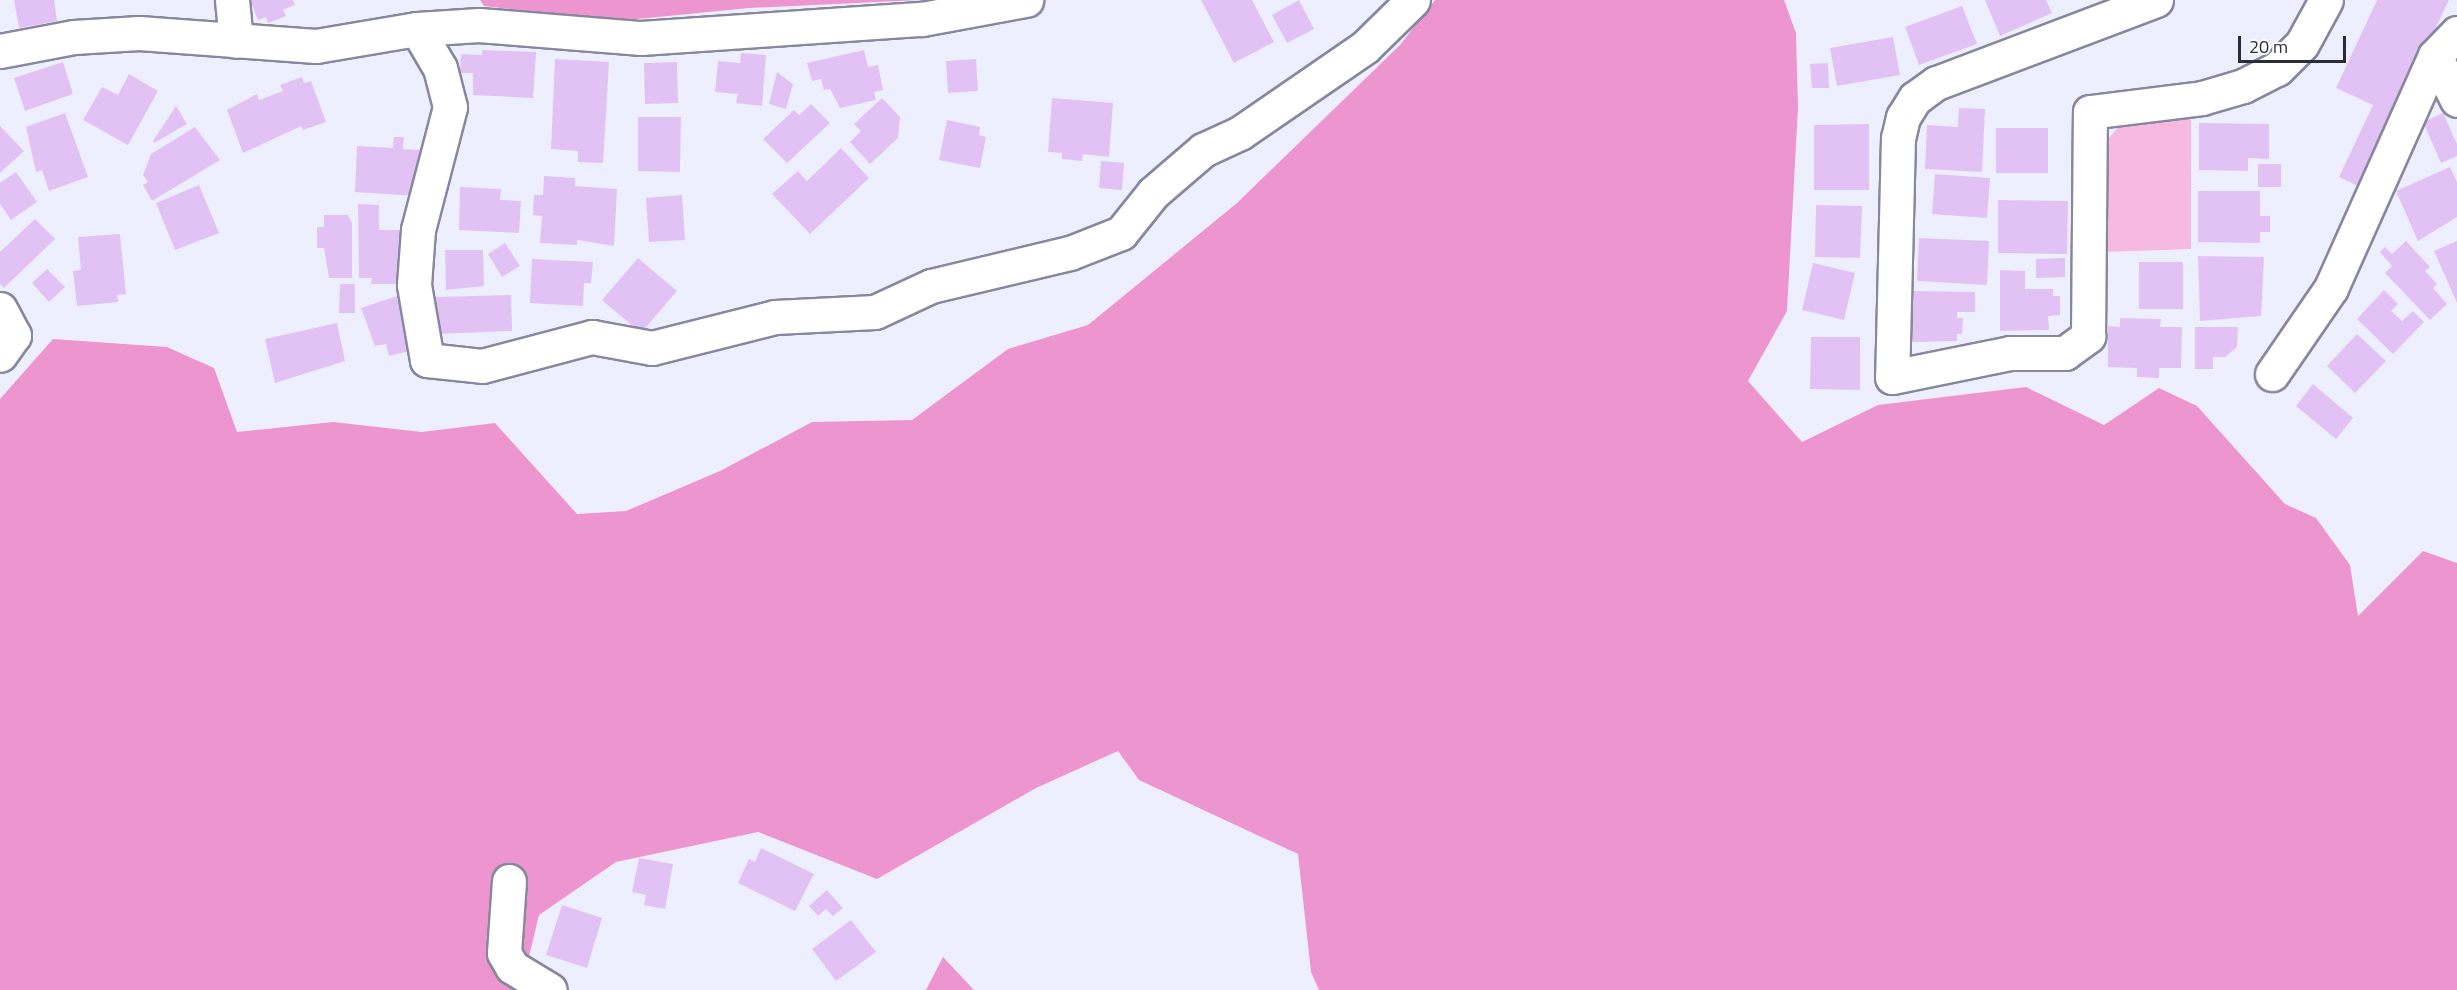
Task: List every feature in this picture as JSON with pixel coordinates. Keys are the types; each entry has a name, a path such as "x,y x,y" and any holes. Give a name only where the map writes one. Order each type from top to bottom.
{"street":[{"path":"232,0 236,41"},
{"path":"0,51 74,37 139,33 316,46 417,29 476,12 641,38 922,19 1026,0"},
{"path":"417,29 440,68 450,107 418,230 414,285 425,349 428,360 482,366 592,337 652,348 775,317 875,312 931,286 1070,253 1121,233 1153,194 1203,150 1240,133 1365,47 1413,0"},
{"path":"2156,0 1936,83 1915,98 1903,117 1898,138 1892,377 2010,353 2065,354 2088,336 2090,112 2202,98 2243,86 2277,69 2302,44 2326,0"},
{"path":"2446,45 2457,100"},
{"path":"2272,374 2331,288 2446,45"},
{"path":"0,309 14,335 0,355"},
{"path":"509,881 504,953 512,967 550,990"}],"shaded area":[{"path":"480,0 919,0 749,8 617,21 484,6"},
{"path":"1435,0 1784,0 1796,33 1798,108 1787,311 1748,381 1802,442 1878,405 2026,387 2104,425 2159,388 2197,406 2285,504 2316,518 2350,565 2358,616 2423,551 2457,563 2457,990 1319,990 1311,972 1298,854 1139,780 1118,751 1036,788 877,879 758,832 616,862 539,915 521,990 0,990 0,399 53,339 167,347 214,368 237,432 333,422 422,432 495,423 577,514 626,511 720,471 812,422 912,420 1008,349 1088,325 1237,203 1400,45"},
{"path":"2191,113 2191,249 2105,252 2103,145 2120,125"},
{"path":"943,957 974,990 926,990"}],"building":[{"path":"14,0 54,0 57,21 19,28"},
{"path":"250,0 293,0 295,5 283,10 286,16 268,23 266,17 258,20"},
{"path":"1201,0 1252,0 1274,42 1234,63"},
{"path":"1299,0 1314,29 1287,43 1272,15"},
{"path":"1985,0 2046,0 2052,13 2000,36"},
{"path":"2377,0 2449,0 2360,187 2339,177 2373,105 2336,88"},
{"path":"1962,6 1977,44 1919,65 1905,27"},
{"path":"1893,37 1900,75 1837,86 1830,48"},
{"path":"482,50 536,52 533,98 473,95 473,73 460,73 461,54 482,55"},
{"path":"864,50 868,67 878,65 883,90 874,92 876,100 840,108 830,89 824,90 821,79 812,81 807,63"},
{"path":"741,53 766,55 762,106 736,103 738,94 715,92 718,61 740,63"},
{"path":"555,59 609,62 603,163 578,162 578,151 551,149"},
{"path":"976,59 978,91 948,93 946,61"},
{"path":"63,62 73,94 25,111 14,78"},
{"path":"677,62 678,103 645,104 644,63"},
{"path":"1828,63 1829,88 1812,88 1810,64"},
{"path":"777,72 793,84 786,109 769,104"},
{"path":"129,74 158,91 128,145 83,120 102,87 118,95"},
{"path":"302,77 304,83 311,81 326,122 303,130 301,126 243,153 227,110 257,94 259,100 283,91 280,85"},
{"path":"882,98 900,117 898,138 870,164 850,142 861,131 854,124"},
{"path":"1052,98 1113,103 1109,157 1083,154 1082,161 1062,159 1062,153 1048,152"},
{"path":"811,104 830,123 787,163 763,139 794,110 799,115"},
{"path":"176,106 187,124 154,143 153,141"},
{"path":"1959,108 1985,109 1982,172 1925,169 1927,125 1958,127"},
{"path":"65,113 88,177 49,191 42,170 36,172 26,127"},
{"path":"2443,113 2457,144 2457,156 2441,163 2423,122"},
{"path":"638,117 681,117 680,172 638,171"},
{"path":"947,120 980,127 979,135 986,137 980,168 939,160"},
{"path":"2199,123 2269,124 2269,159 2248,158 2248,171 2199,170"},
{"path":"1869,124 1869,190 1814,190 1814,125"},
{"path":"0,126 24,151 0,173"},
{"path":"195,127 220,160 152,201 143,185 148,182 143,175 151,154"},
{"path":"1996,128 2048,128 2048,173 1996,173"},
{"path":"394,137 404,137 403,149 420,150 418,196 355,192 357,146 393,148"},
{"path":"841,148 869,178 810,234 772,194 798,171 807,181"},
{"path":"1101,161 1124,163 1122,190 1099,188"},
{"path":"2258,164 2281,164 2281,187 2258,187"},
{"path":"2450,167 2457,182 2457,217 2418,241 2396,191"},
{"path":"16,172 37,202 11,220 0,204 0,183"},
{"path":"1935,174 1990,178 1987,218 1932,214"},
{"path":"544,176 575,178 575,186 617,189 614,246 577,240 577,245 540,243 542,216 533,215 534,195 543,195"},
{"path":"199,185 219,233 175,250 156,203"},
{"path":"460,187 501,189 500,200 521,201 519,233 459,230"},
{"path":"2198,191 2260,191 2260,216 2270,216 2270,232 2260,232 2260,243 2198,242"},
{"path":"682,195 685,240 649,242 646,198"},
{"path":"1998,200 2068,201 2067,254 1998,253"},
{"path":"358,204 379,205 379,230 406,230 399,284 371,284 372,278 359,278"},
{"path":"1816,205 1862,206 1860,258 1815,257"},
{"path":"324,215 348,215 352,223 352,278 329,278 324,248 317,248 317,227 324,227"},
{"path":"35,219 55,239 4,288 0,284 0,252"},
{"path":"120,234 126,294 117,295 118,302 77,306 73,271 81,270 78,237"},
{"path":"1919,238 1989,241 1987,285 1917,281"},
{"path":"2406,241 2430,267 2425,271 2437,284 2433,288 2447,304 2430,320 2385,273 2392,266 2380,252 2385,247 2392,254"},
{"path":"2457,241 2457,303 2434,251"},
{"path":"505,243 520,266 502,277 488,254"},
{"path":"445,250 483,250 484,286 446,290"},
{"path":"2198,256 2264,257 2261,316 2200,321"},
{"path":"638,258 677,291 641,333 602,300"},
{"path":"2065,258 2065,277 2036,278 2036,259"},
{"path":"532,259 593,262 591,283 584,283 583,306 530,303"},
{"path":"2139,262 2183,262 2183,309 2139,309"},
{"path":"1813,263 1855,273 1844,320 1802,310"},
{"path":"47,269 65,287 49,302 32,283"},
{"path":"2000,270 2025,271 2025,289 2053,289 2053,296 2060,296 2060,315 2048,316 2049,330 2000,331"},
{"path":"340,284 355,284 355,313 339,313"},
{"path":"2384,290 2398,304 2391,311 2402,321 2413,311 2424,322 2393,354 2357,319"},
{"path":"1912,291 1975,292 1975,312 1957,312 1957,318 1963,318 1962,334 1957,334 1957,341 1912,342"},
{"path":"403,294 407,313 401,314 410,351 389,356 386,344 375,346 361,308"},
{"path":"511,295 512,331 436,334 435,297"},
{"path":"2120,318 2161,319 2160,327 2182,327 2181,368 2159,368 2159,378 2137,377 2137,368 2108,367 2108,326 2120,327"},
{"path":"337,323 345,361 275,383 265,339"},
{"path":"2195,327 2238,327 2237,347 2225,357 2213,357 2213,369 2195,369"},
{"path":"2357,334 2386,361 2355,393 2327,366"},
{"path":"1811,337 1860,337 1860,390 1810,389"},
{"path":"2313,384 2353,418 2336,439 2296,406"},
{"path":"761,848 814,874 795,911 738,883 749,859 755,862"},
{"path":"639,858 673,864 665,909 644,905 646,895 632,892"},
{"path":"827,890 843,908 833,916 826,909 818,916 809,906"},
{"path":"562,905 602,918 587,968 546,955"},
{"path":"851,920 876,952 836,981 812,949"}]}
